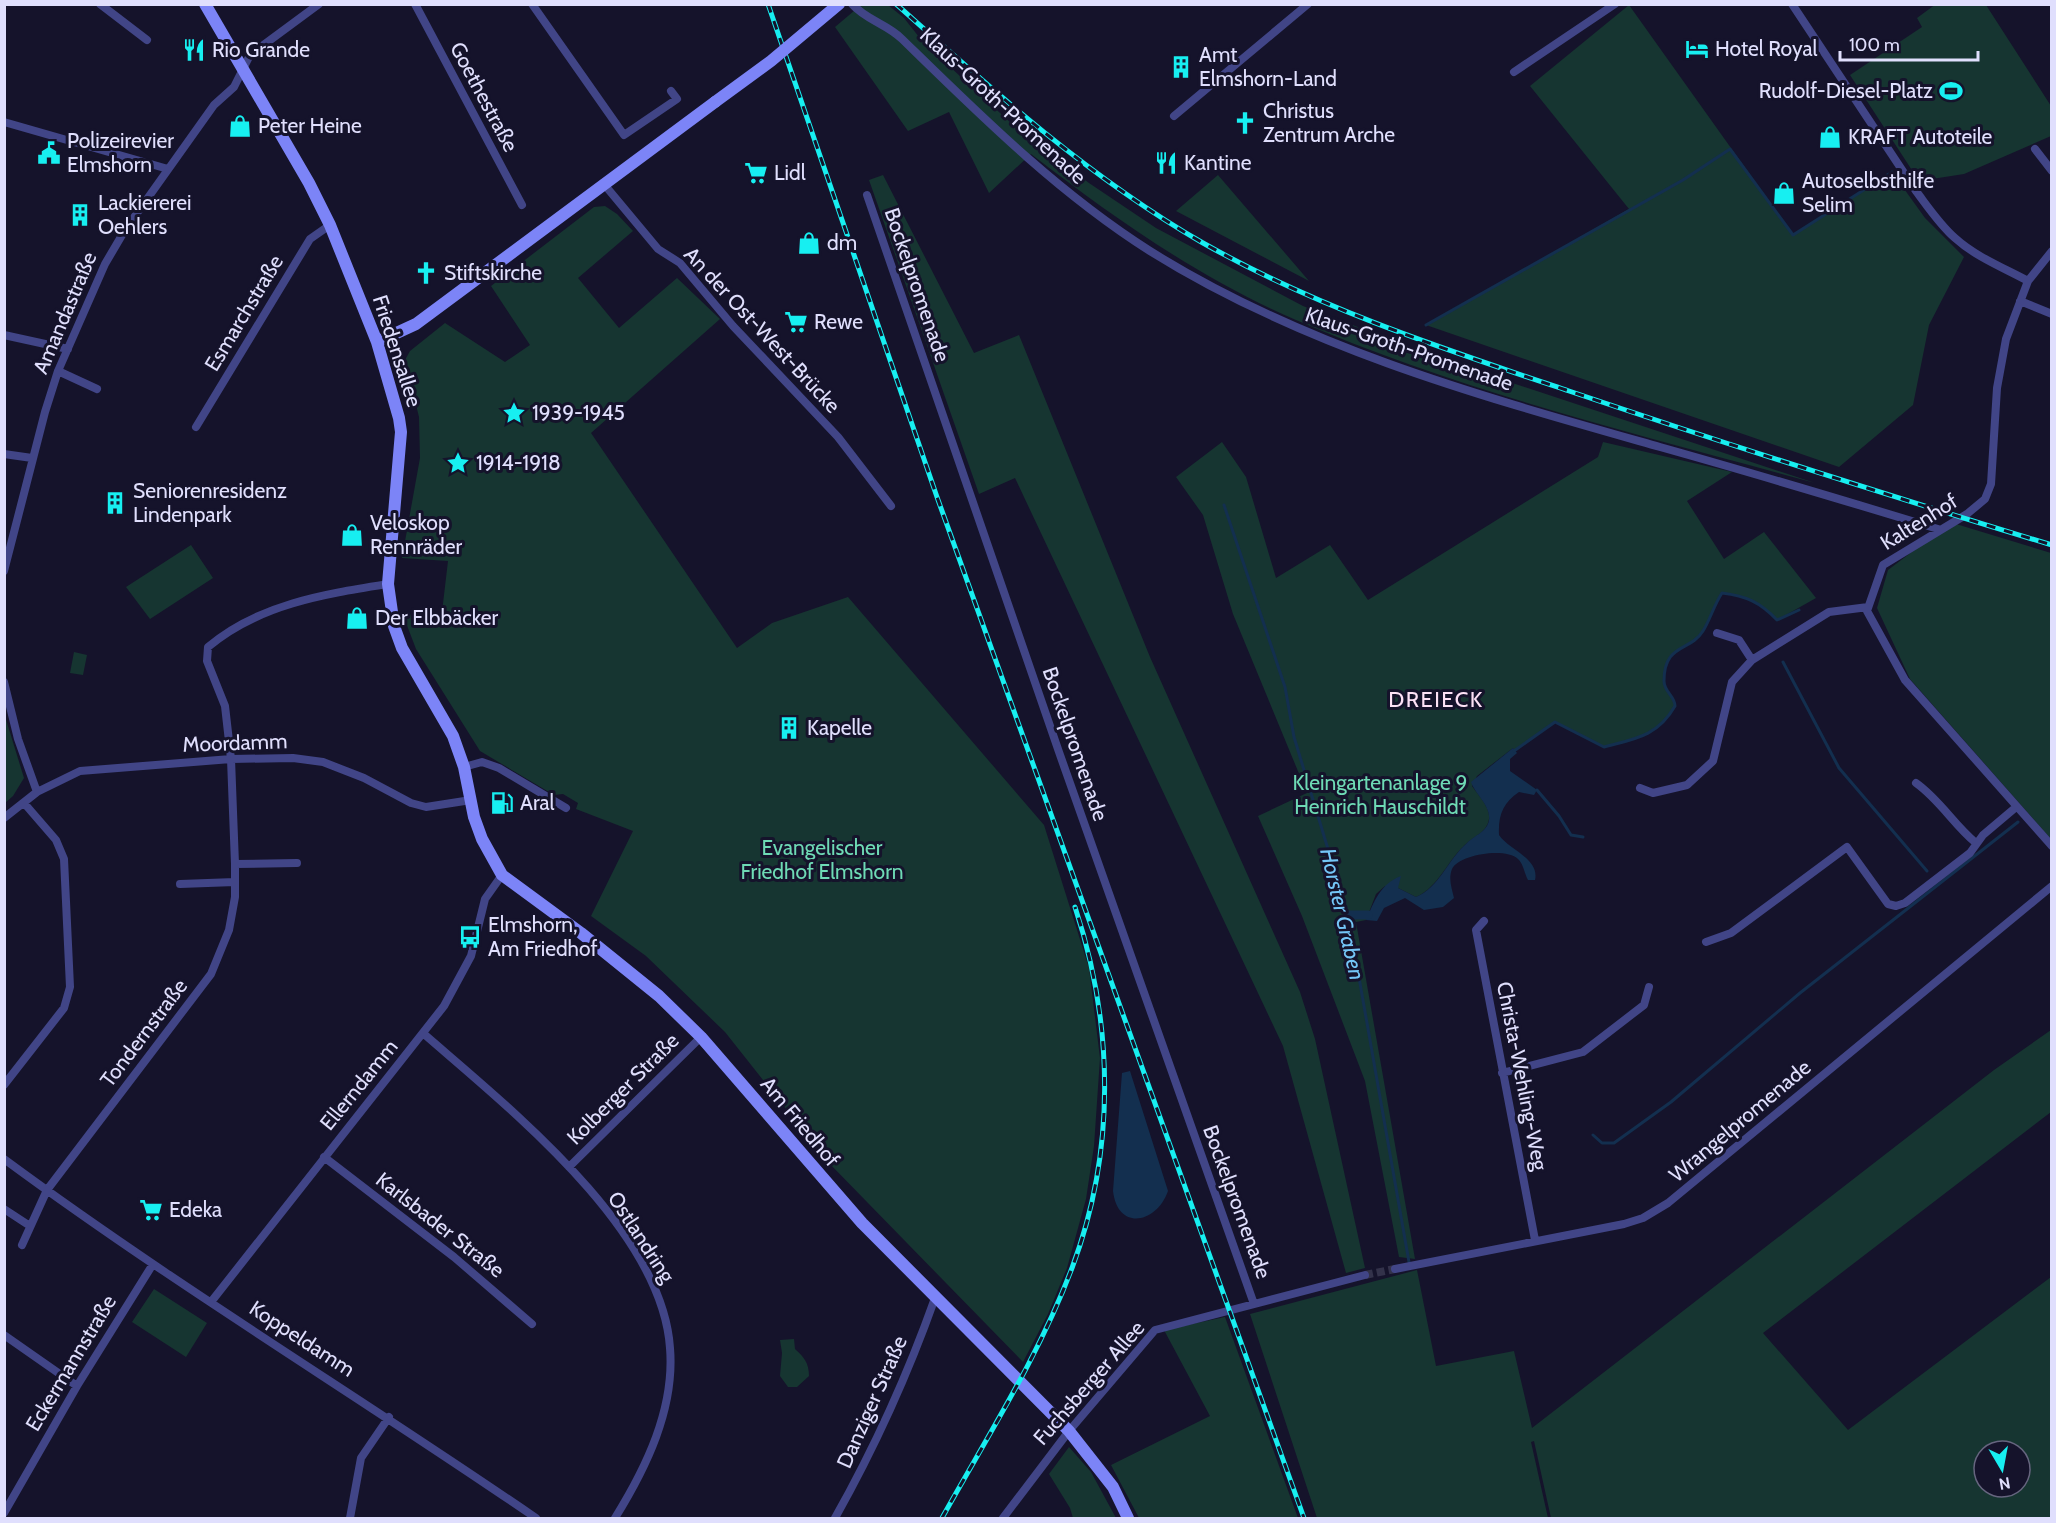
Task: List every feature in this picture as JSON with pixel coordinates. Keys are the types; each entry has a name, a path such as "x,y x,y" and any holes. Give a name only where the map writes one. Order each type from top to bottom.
{"street":[{"path":"100,4 147,40"},
{"name":"Friedensallee","path":"205,4 309,183 330,225 377,342 401,432 388,584 394,626 402,648 453,736 464,767 474,817 489,855"},
{"name":"Amandastraße","path":"4,571 32,458 58,371 114,247 214,105 234,87 250,55 319,4"},
{"name":"Goethestraße","path":"415,4 522,206"},
{"path":"532,4 624,135 677,99 671,91"},
{"path":"377,342 416,324 603,183 771,61 839,4"},
{"name":"Klaus-Groth-Promenade","path":"852,4 860,14 896,32 995,128 1087,207 1151,251 1230,297 1290,326 1372,359 1436,381 1938,529"},
{"path":"1174,116 1308,4"},
{"path":"1514,72 1615,4"},
{"path":"1792,4 1916,191 1954,238 1972,251 2028,281"},
{"path":"4,122 168,169"},
{"path":"2035,149 2052,171"},
{"name":"An der Ost-West-Brücke","path":"603,183 658,249 680,263 733,326 838,437 891,506"},
{"name":"Bockelpromenade","path":"867,195 1059,752 1254,1304"},
{"name":"Esmarchstraße","path":"196,427 310,239 330,225"},
{"name":"Kaltenhof","path":"1868,608 1883,565 1976,507 1985,499 1991,484 1997,388 2006,339 2028,281 2052,251"},
{"path":"2020,301 2052,314"},
{"path":"4,335 68,348"},
{"path":"58,371 97,389"},
{"path":"4,454 32,458"},
{"name":"Tondernstraße","path":"47,1190 211,974 229,930 235,882 231,759 225,706 207,661 208,647 255,618 294,601 388,584"},
{"path":"1640,788 1653,793 1687,785 1713,761 1732,682 1752,660 1828,612 1868,608 1905,681 2015,808 2052,846"},
{"path":"1717,633 1739,640 1752,660"},
{"path":"4,682 18,739 37,792"},
{"name":"Moordamm","path":"4,818 37,792 80,771 231,759 293,758 323,762 364,778 411,803 426,807 471,800"},
{"path":"464,767 482,762 499,768 566,808"},
{"path":"1916,783 1930,793 1961,831 1976,843"},
{"path":"4,1084 64,1008 70,987 64,859 56,840 24,803"},
{"path":"1706,942 1731,933 1847,847 1888,904 1896,906 1905,903 1970,853 1976,843 2015,808"},
{"name":"Am Friedhof","path":"489,855 502,875 650,988 701,1036 845,1205 1069,1431 1113,1487 1128,1518"},
{"path":"235,864 297,863"},
{"name":"Ellerndamm","path":"211,1302 424,1034 461,979 471,956 485,899 502,875"},
{"path":"180,884 235,882"},
{"name":"Wrangelpromenade","path":"1395,1269 1623,1224 1643,1218 1668,1203 2052,886"},
{"name":"Christa-Wehling-Weg","path":"1484,921 1476,930 1536,1240"},
{"path":"1502,1073 1583,1052 1644,1005 1649,987"},
{"name":"Ostlandring","path":"424,1034 524,1122 569,1167 619,1228 649,1274 663,1308 670,1348 666,1402 658,1431 639,1477 615,1518"},
{"name":"Kolberger Straße","path":"569,1167 701,1036"},
{"name":"Karlsbader Straße","path":"324,1157 454,1257 532,1323"},
{"name":"Koppeldamm","path":"4,1159 153,1264 389,1417 536,1518"},
{"path":"22,1245 47,1190"},
{"path":"4,1209 30,1226"},
{"name":"Eckermannstraße","path":"4,1513 77,1386 153,1264"},
{"path":"1254,1304 1365,1275"},
{"name":"Danziger Straße","path":"835,1518 867,1460 912,1362 935,1298"},
{"name":"Fuchsberger Allee","path":"1003,1518 1069,1431 1155,1330 1254,1304"},
{"path":"4,1335 77,1386"},
{"path":"350,1518 361,1458 389,1417"}],"green space":[{"name":"Rudolf-Diesel-Platz","path":"1936,4 1986,5 2051,106 2051,136 1964,174 1919,181 1850,75 1922,27 1917,18"},
{"path":"861,5 888,5 904,18 923,42 1023,134 1089,183 1156,228 1303,306 1449,362 1815,483 1487,391 1359,346 1296,320 1191,266 1126,224 1031,154 989,193 949,112 908,131 835,27"},
{"path":"1629,5 1793,235 1892,172 1925,218 1964,257 1929,325 1913,405 1839,467 1426,325 1629,209 1530,86"},
{"path":"883,175 974,353 1019,335 1150,657 1300,992 1315,1039 1365,1268 1346,1273 1283,1046 1015,478 979,494 869,180"},
{"path":"1218,175 1309,281 1176,211"},
{"name":"Evangelischer Friedhof Elmshorn","path":"605,206 617,214 633,231 578,278 619,328 677,278 720,319 591,433 737,648 772,623 848,597 1044,825 1089,968 1100,1058 1094,1146 1086,1199 1067,1268 1048,1314 1023,1362 828,1162 725,1032 646,956 591,916 633,831 576,809 578,803 563,794 554,795 480,751 416,649 403,615 442,612 448,561 402,558 420,458 419,417 405,360 410,351 445,323 505,362 530,345 491,286 594,207"},
{"name":"Kleingartenanlage 9 Heinrich Hauschildt","path":"1222,442 1246,477 1276,578 1330,545 1368,600 1598,457 1603,442 1732,472 1687,501 1724,559 1764,532 1816,598 1777,620 1753,601 1722,593 1703,632 1668,660 1664,685 1675,706 1661,724 1645,735 1604,747 1555,722 1514,751 1513,748 1477,776 1472,786 1488,810 1489,819 1484,830 1460,850 1431,887 1416,897 1398,888 1385,886 1376,894 1366,920 1356,922 1415,1259 1399,1257 1365,1081 1302,916 1258,816 1307,793 1233,614 1203,515 1176,477"},
{"path":"1956,524 2051,553 2051,839 1910,679 1877,608 1888,570 1925,542"},
{"path":"191,545 213,578 150,619 126,587"},
{"path":"74,652 87,655 83,675 70,673"},
{"path":"4,713 24,778 13,796 5,803"},
{"path":"2051,1030 2051,1112 1763,1333 1848,1430 2051,1277 2051,1518 1551,1518 1534,1441 1531,1442 1548,1518 1317,1518 1250,1314 1417,1270 1436,1366 1514,1351 1532,1428 1994,1070"},
{"path":"154,1289 207,1323 186,1357 132,1322"},
{"path":"1225,1317 1298,1518 1139,1518 1111,1465 1210,1416 1164,1330"},
{"path":"794,1339 795,1349 805,1361 809,1376 797,1387 788,1387 780,1376 782,1353 780,1340"},
{"path":"1069,1447 1091,1472 1116,1518 1073,1518 1070,1508 1049,1474"}],"water":[{"path":"1513,748 1517,753 1510,759 1510,771 1537,790 1534,795 1519,792 1505,805 1499,821 1499,835 1533,866 1535,880 1528,880 1520,861 1512,855 1494,853 1473,856 1464,859 1452,869 1450,880 1454,898 1443,907 1424,910 1405,898 1384,908 1377,921 1366,920 1379,894 1394,879 1401,876 1398,888 1416,897 1424,893 1460,850 1486,828 1489,820 1488,810 1471,782"},
{"path":"1130,1071 1168,1191 1163,1202 1155,1210 1147,1216 1138,1218 1122,1213 1116,1204 1113,1191 1122,1073"}],"waterway":[{"path":"1426,325 1683,180 1730,149 1793,235 1892,172"},
{"name":"Horster Graben","path":"1224,505 1285,687 1294,737 1348,915 1409,1262"},
{"path":"1514,751 1555,722 1604,747 1645,735 1661,724 1675,706 1664,685 1668,660 1673,654 1698,638 1722,593 1752,601 1777,620 1799,610"},
{"path":"1783,662 1839,768 1927,871"},
{"path":"1537,790 1559,816 1571,835 1583,837"},
{"path":"1593,1135 1602,1143 1614,1143 1671,1102 1800,993 2018,822"},
{"path":"1348,915 1368,915"}],"tunnel":[{"path":"1365,1275 1395,1269"}],"railway":[{"path":"768,4 937,497 1304,1518"},
{"path":"896,4 1043,131 1121,190 1161,218 1203,243 1291,288 1382,326 1522,375 1810,470 2052,545"},
{"path":"942,1518 1012,1396 1059,1301 1086,1224 1097,1179 1103,1133 1105,1088 1103,1042 1088,952 1075,907"}],"place":[{"name":"Hotel Royal","path":"1697,49"},
{"name":"Rio Grande","path":"194,50"},
{"name":"Amt Elmshorn-Land","path":"1181,67"},
{"name":"Rudolf-Diesel-Platz","path":"1951,91"},
{"name":"Christus Zentrum Arche","path":"1245,123"},
{"name":"Peter Heine","path":"240,126"},
{"name":"KRAFT Autoteile","path":"1830,137"},
{"name":"Polizeirevier Elmshorn","path":"49,153"},
{"name":"Kantine","path":"1166,163"},
{"name":"Lidl","path":"756,173"},
{"name":"Autoselbsthilfe Selim","path":"1784,193"},
{"name":"Lackiererei Oehlers","path":"80,215"},
{"name":"dm","path":"809,243"},
{"name":"Stiftskirche","path":"426,273"},
{"name":"Rewe","path":"796,322"},
{"name":"1939-1945","path":"514,413"},
{"name":"1914-1918","path":"458,463"},
{"name":"Seniorenresidenz Lindenpark","path":"115,503"},
{"name":"Veloskop Rennräder","path":"352,535"},
{"name":"Der Elbbäcker","path":"357,618"},
{"name":"Kapelle","path":"789,728"},
{"name":"Aral","path":"502,803"},
{"name":"Elmshorn, Am Friedhof","path":"470,937"},
{"name":"Edeka","path":"151,1210"}],"district":[{"name":"DREIECK","path":"1436,699"}]}
